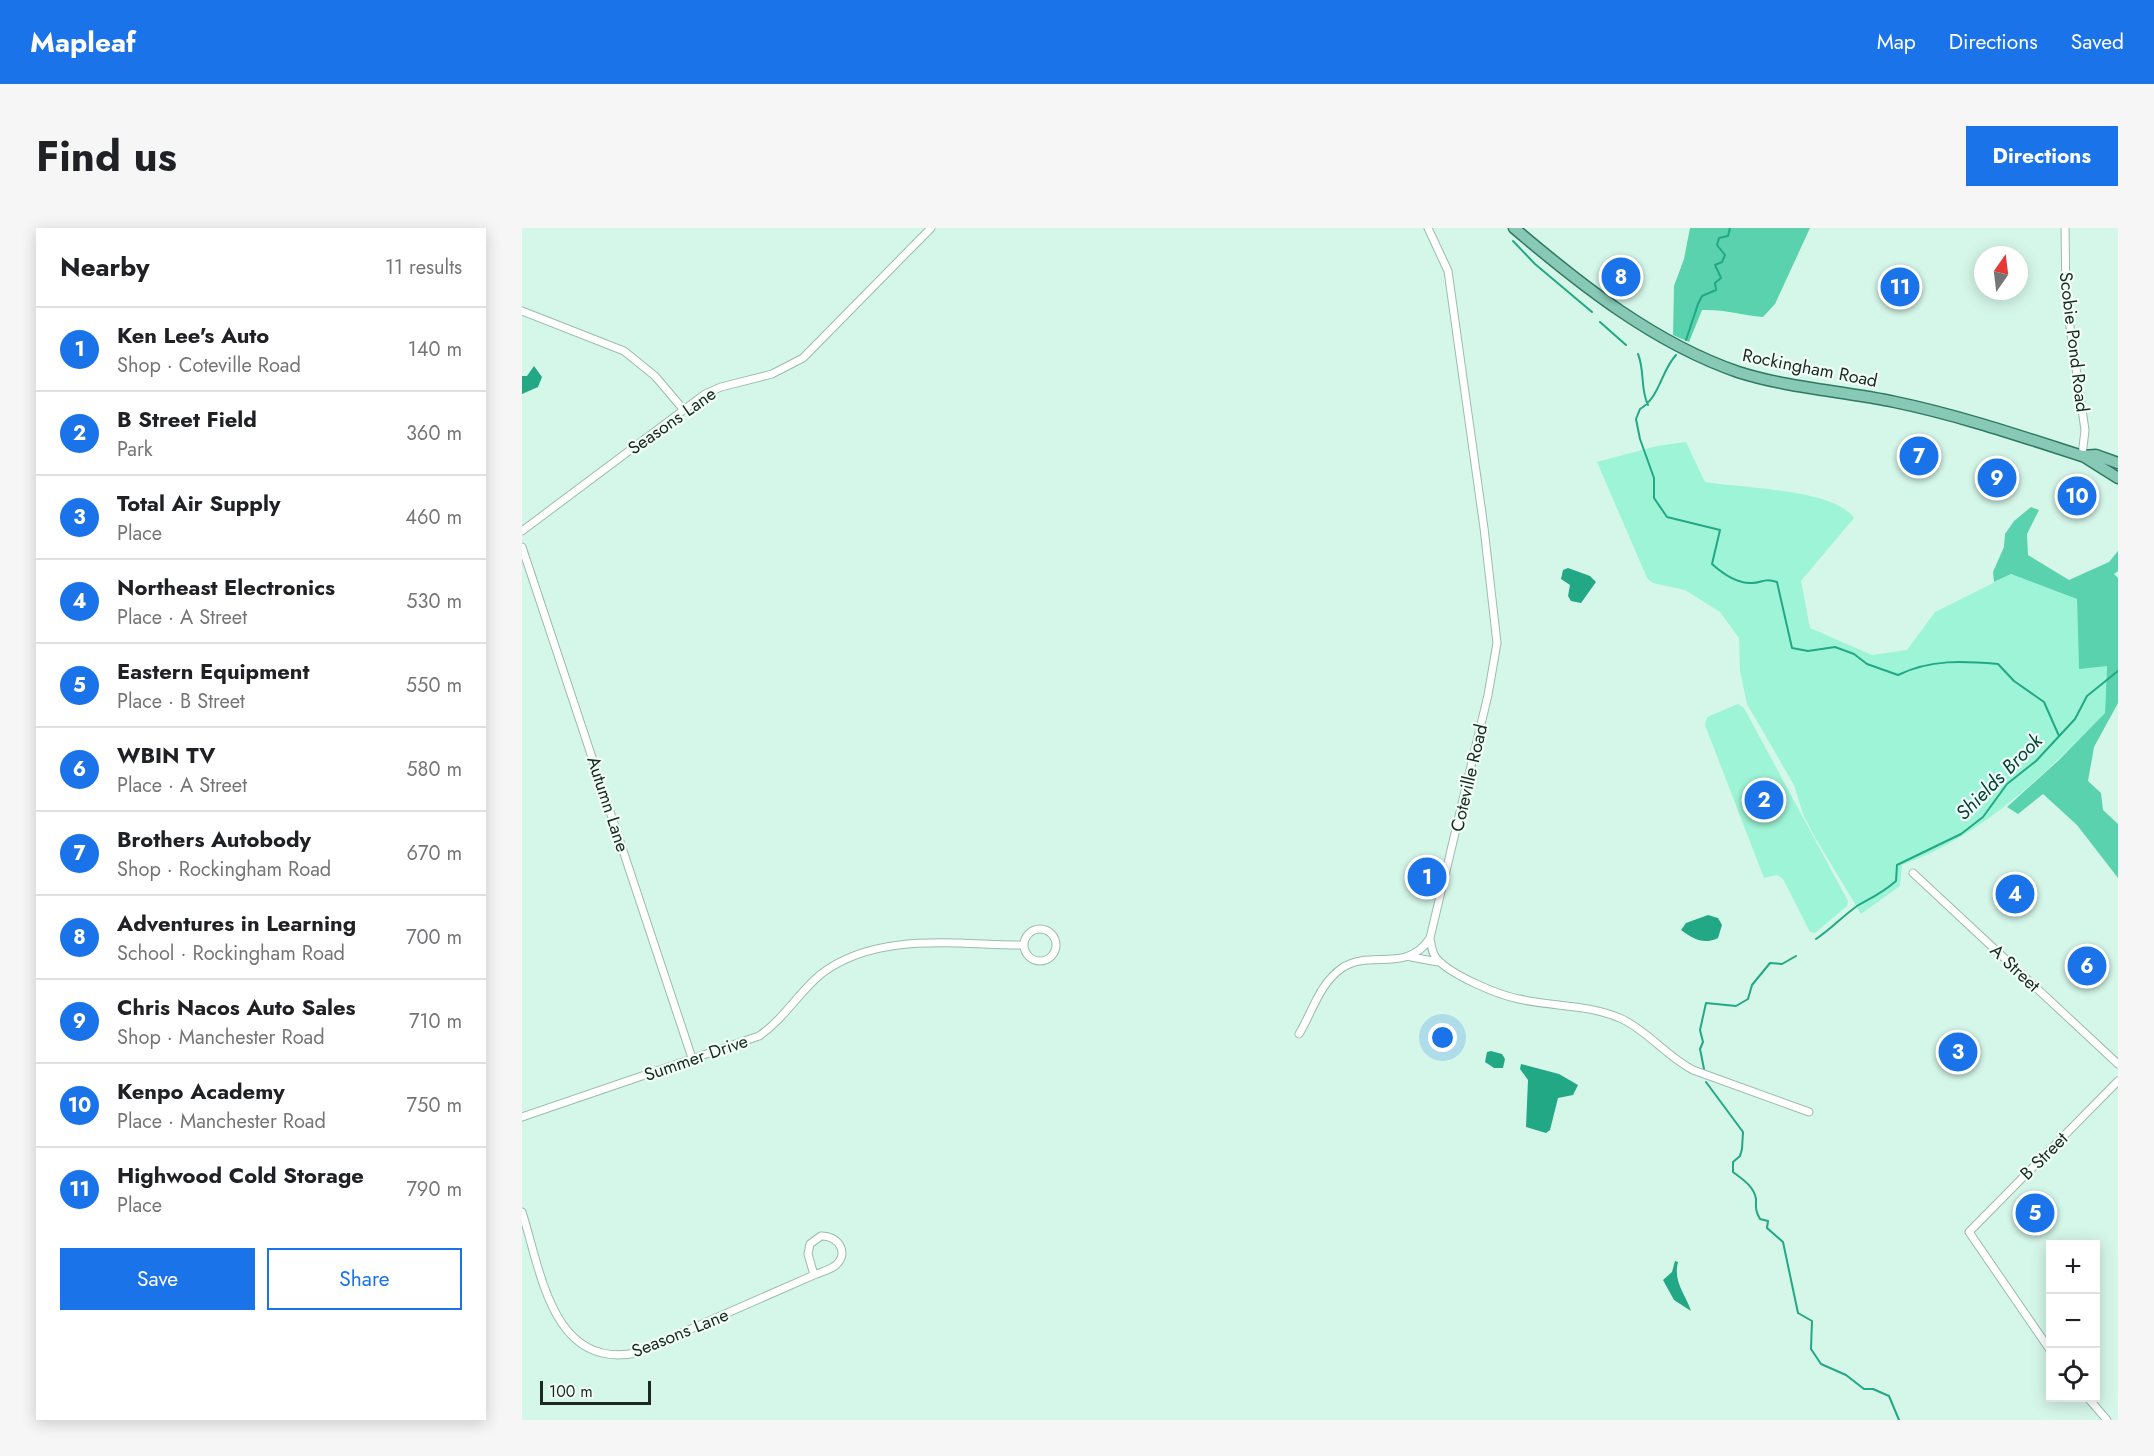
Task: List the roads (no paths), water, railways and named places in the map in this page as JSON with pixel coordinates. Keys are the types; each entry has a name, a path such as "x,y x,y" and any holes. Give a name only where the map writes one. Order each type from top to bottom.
{"main road":[{"name":"Rockingham Road","path":"1514,228 1605,301 1689,350 1726,367 1769,379 1893,401 1961,418 2082,456"},
{"path":"2082,456 2096,455 2118,463"},
{"path":"2082,456 2118,478"}],"street":[{"name":"Seasons Lane","path":"522,531 683,409 721,387 772,374 803,358 931,228"},
{"name":"Coteville Road","path":"1428,228 1448,272 1485,528 1497,643 1489,693 1430,938"},
{"name":"Scobie Pond Road","path":"2065,228 2066,299 2085,430 2082,456"},
{"path":"522,311 624,351 655,376 683,409"},
{"name":"Autumn Lane","path":"522,547 693,1061"},
{"name":"A Street","path":"1913,873 2118,1064"},
{"path":"1036,929 1049,931 1056,942 1053,954 1042,961 1030,958 1023,945 1028,933 1036,929"},
{"path":"1411,957 1430,938"},
{"path":"1430,938 1434,956 1441,963"},
{"name":"Summer Drive","path":"522,1117 693,1061 759,1036 773,1026 820,975 850,957 892,946 1023,945"},
{"path":"1299,1034 1324,984 1340,969 1356,962 1411,957 1441,963 1503,995 1520,1000 1589,1007 1622,1019 1637,1027 1677,1062 1693,1070 1809,1112"},
{"name":"B Street","path":"2049,1348 1969,1232 2118,1081"},
{"name":"Seasons Lane","path":"522,1212 560,1323 582,1345 604,1354 636,1353 814,1275 839,1261 841,1247 832,1237 821,1236 810,1244 808,1254 814,1275"},
{"path":"2091,1402 2107,1420"}],"waterway":[{"name":"Shields Brook","path":"1686,340 1702,296 1716,290 1715,283 1721,278 1715,265 1722,262 1725,255 1717,245 1719,238 1728,236 1730,228"},
{"path":"1513,241 1535,264 1592,312"},
{"path":"1600,322 1626,345"},
{"path":"1638,354 1648,405"},
{"name":"Shields Brook","path":"1676,355 1652,398 1640,409 1636,419 1640,439 1654,478 1654,498 1667,517 1720,530 1712,564 1724,574 1744,583 1769,580 1777,582 1792,648 1808,651 1835,647 1854,654 1867,664 1898,675 1935,664 1960,662 1998,664 2014,681 2044,702 2059,736"},
{"name":"Shields Brook","path":"1816,939 1857,906 1896,881 1897,865 1961,834 1983,817 2007,784 2036,761 2075,719 2087,696 2118,671"},
{"name":"Shields Brook","path":"1704,1069 1700,1049 1703,1042 1700,1030 1706,1003 1736,1006 1748,999 1752,985 1770,963 1782,964 1796,956"},
{"name":"Shields Brook","path":"1706,1082 1743,1132 1742,1149 1740,1156 1733,1162 1733,1172 1744,1180 1755,1194 1760,1219 1768,1221 1767,1228 1783,1242 1798,1313 1812,1321 1811,1349 1821,1364 1846,1375 1864,1389 1873,1389 1889,1396 1899,1420"}],"place":[{"name":"Adventures in Learning","path":"1621,277"},
{"name":"Highwood Cold Storage","path":"1900,287"},
{"name":"Brothers Autobody","path":"1919,456"},
{"name":"Chris Nacos Auto Sales","path":"1997,478"},
{"name":"Kenpo Academy","path":"2077,496"},
{"name":"B Street Field","path":"1764,800"},
{"name":"Ken Lee's Auto","path":"1427,877"},
{"name":"Northeast Electronics","path":"2015,894"},
{"name":"WBIN TV","path":"2087,966"},
{"name":"Total Air Supply","path":"1958,1052"},
{"name":"Eastern Equipment","path":"2035,1213"}]}
